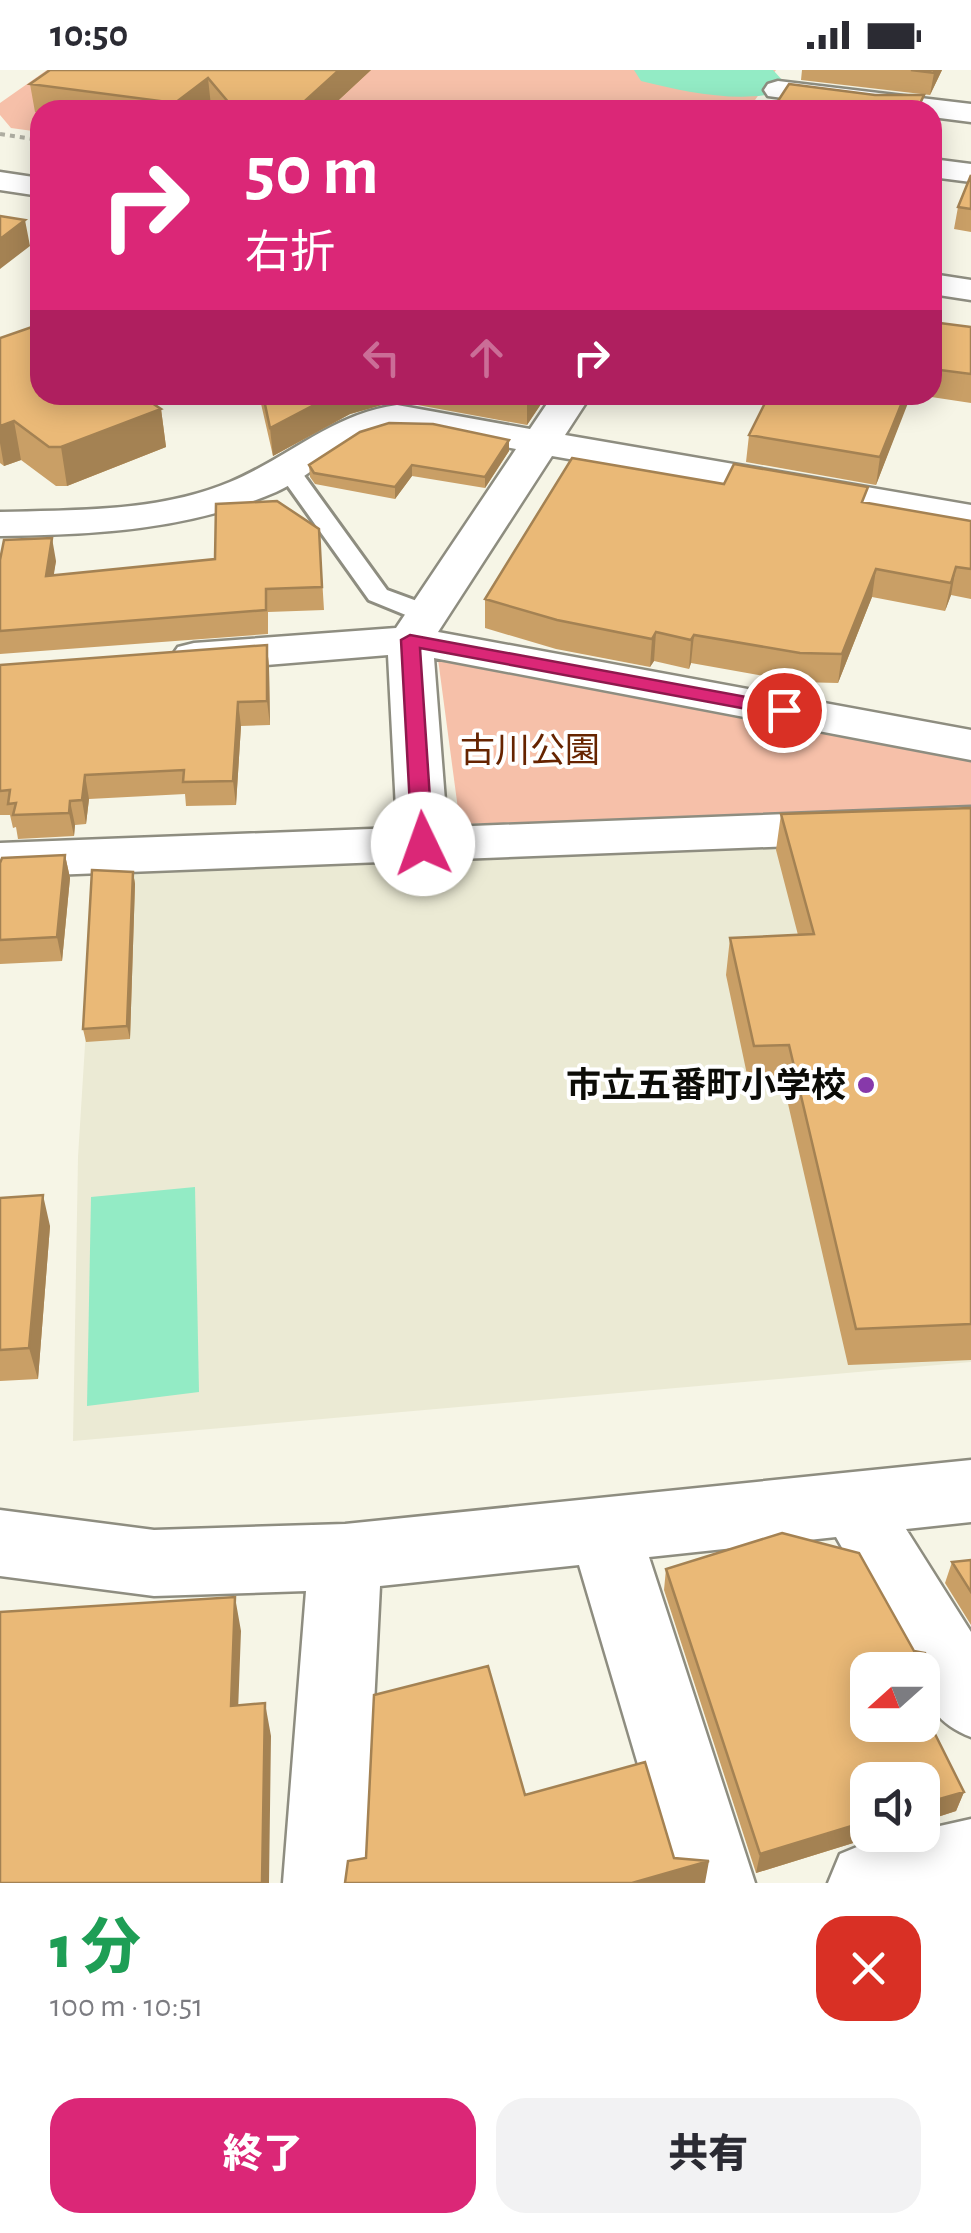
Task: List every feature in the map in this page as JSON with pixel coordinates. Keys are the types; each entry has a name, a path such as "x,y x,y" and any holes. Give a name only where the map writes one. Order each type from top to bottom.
{"street":[{"path":"780,87 971,100"},
{"path":"780,87 876,100"},
{"path":"942,109 971,113"},
{"path":"942,169 971,173"},
{"path":"0,181 30,186"},
{"path":"942,286 971,290"},
{"path":"942,320 971,324"},
{"path":"423,844 419,627 565,405"},
{"path":"0,524 80,524 198,504 269,480 368,418 397,417 971,517"},
{"path":"156,660 419,627 971,745"},
{"path":"0,860 971,823"},
{"path":"0,1543 154,1563 345,1557 971,1491"},
{"path":"859,1503 875,1544 971,1700"},
{"path":"604,1530 714,1883"},
{"path":"324,1883 345,1557"},
{"path":"869,1883 971,1860"}],"lane":[{"path":"287,468 378,595 419,627"}],"path":[{"path":"0,134 30,138"}],"shaded area":[{"path":"971,838 971,1362 73,1441 78,1157 96,870"},
{"path":"195,1187 199,1392 87,1406 91,1197"}],"green space":[{"path":"47,70 776,70 755,100 30,100 30,131 11,128 0,115 0,103"},
{"name":"古川公園","path":"438,659 971,758 971,810 460,824"}],"building":[{"path":"50,70 339,70 306,100 227,100 208,78 179,100 30,84"},
{"path":"789,84 875,95 924,95 922,100 779,100"},
{"path":"971,175 971,209 958,207"},
{"path":"0,216 25,220 0,239"},
{"path":"942,323 971,327 971,374 942,370"},
{"path":"30,328 30,405 155,405 161,409 61,447 49,447 14,421 0,426 0,338"},
{"path":"265,405 314,405 270,428"},
{"path":"764,405 901,405 880,457 749,435"},
{"path":"389,423 433,424 509,440 485,477 412,465 395,487 314,473 309,465 360,432"},
{"path":"572,458 724,484 734,464 868,487 862,502 971,521 971,569 956,567 951,583 876,569 842,654 800,653 656,632 652,639 557,620 485,599"},
{"path":"277,501 319,529 322,587 266,589 266,610 0,631 0,560 4,540 52,538 46,576 215,559 216,504"},
{"path":"267,645 267,701 238,702 233,781 183,782 184,770 85,775 82,800 70,801 69,813 13,815 16,803 8,804 10,790 0,791 0,665"},
{"path":"971,808 971,1324 856,1329 789,1045 754,1046 730,938 814,934 781,814"},
{"path":"65,855 57,937 0,940 2,858"},
{"path":"92,870 133,872 127,1026 83,1029"},
{"path":"43,1195 29,1348 0,1350 0,1198"},
{"path":"782,1533 859,1553 914,1651 920,1652 850,1652 850,1742 939,1742 964,1792 940,1799 940,1762 850,1762 850,1826 760,1854 666,1569"},
{"path":"971,1560 971,1592 952,1562"},
{"path":"235,1597 231,1706 265,1703 262,1883 0,1883 0,1612"},
{"path":"488,1666 525,1795 645,1762 674,1858 709,1861 632,1883 345,1883 348,1861 366,1858 374,1695"}],"waterway":[{"path":"660,70 757,82"}],"place":[{"name":"市立五番町小学校","path":"866,1085"}],"route":[{"path":"423,844 410,640 784,710"}]}
